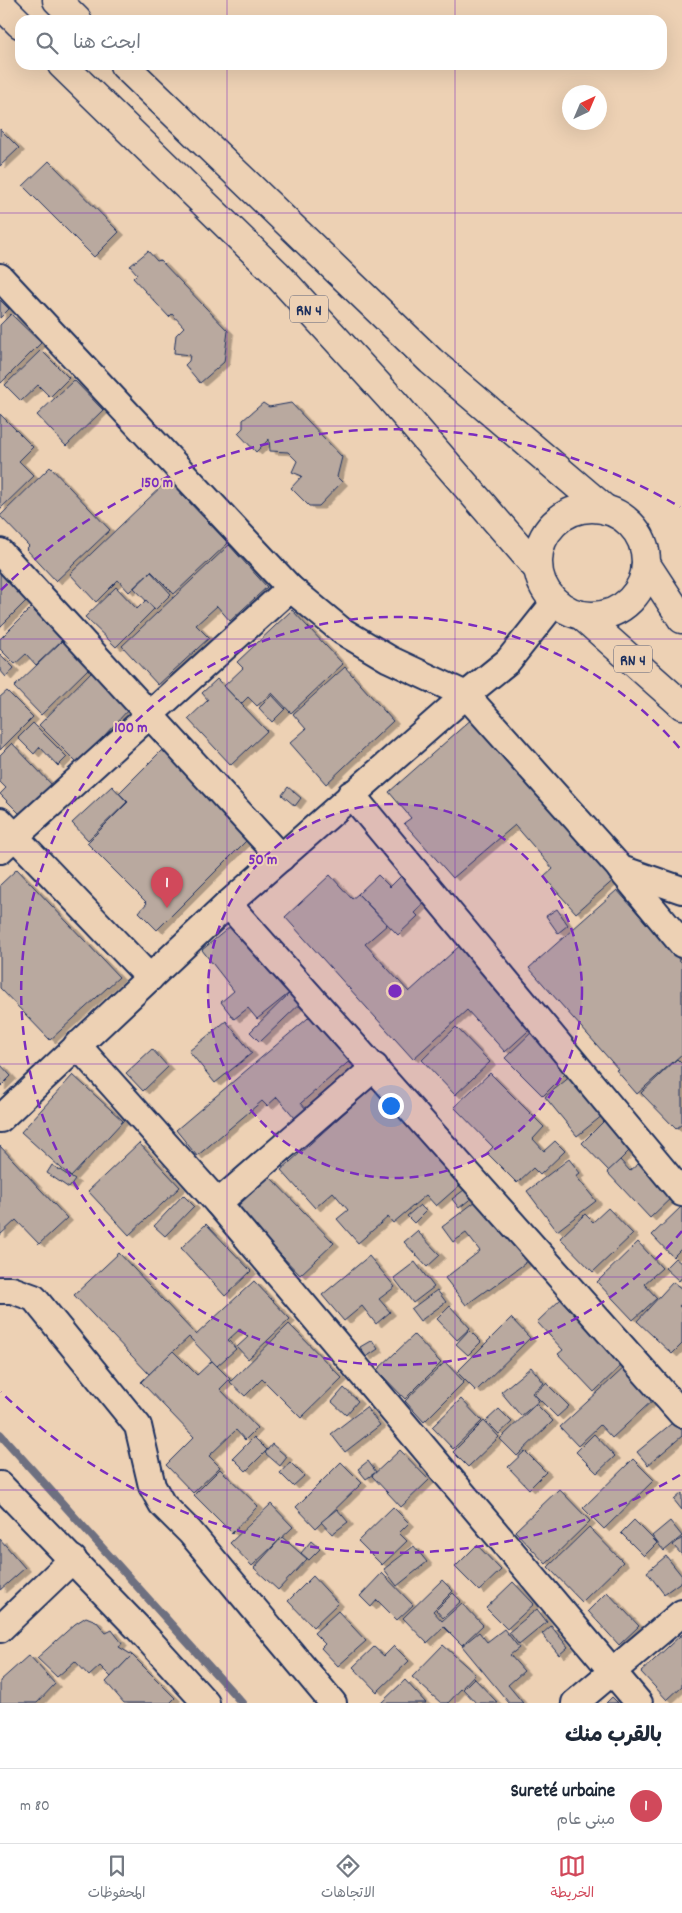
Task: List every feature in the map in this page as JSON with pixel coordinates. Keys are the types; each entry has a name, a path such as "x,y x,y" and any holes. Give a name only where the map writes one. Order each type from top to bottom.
{"main road":[{"path":"57,0 72,15"},
{"path":"0,4 15,19"},
{"name":"RN 4","path":"67,70 276,273 384,391 538,569"},
{"name":"RN 4","path":"129,70 431,361 606,510"},
{"path":"588,508 606,510 619,516 631,525 639,536 646,564 644,577 638,590 620,609 608,614 595,616 567,611 546,592 538,569 538,552 544,535 556,521 571,512 588,508"},
{"path":"646,564 682,619"},
{"name":"RN 4","path":"582,615 682,705"}],"street":[{"path":"0,277 290,588 342,631 389,659 466,695 621,869 682,944"},
{"path":"0,552 281,858"},
{"path":"150,978 5,836 149,714 290,588"},
{"path":"0,1119 228,904 351,794 508,661 555,602"},
{"path":"351,794 682,1193"},
{"path":"621,869 682,890"},
{"path":"228,904 376,1067 682,1414"},
{"path":"77,1045 218,1204 639,1703"},
{"path":"218,1204 376,1067"},
{"path":"0,1290 12,1290 34,1298 138,1426 152,1486 162,1504 190,1532 332,1703"},
{"path":"0,1485 73,1560 206,1703"},
{"path":"0,1629 73,1560"},
{"path":"576,1703 682,1614"}],"building":[{"path":"0,129 19,148 0,166"},
{"path":"49,161 119,232 94,257 23,186"},
{"path":"148,251 157,261 160,260 228,331 224,362 200,383 185,365 189,361 190,355 174,353 176,335 184,327 172,314 169,317 133,278 137,274 130,266"},
{"path":"0,300 9,309 0,318"},
{"path":"11,314 41,343 1,383 0,325"},
{"path":"41,350 69,378 50,397 38,385 21,401 5,385"},
{"path":"74,380 103,410 66,446 37,415"},
{"path":"263,403 269,407 291,403 342,457 337,477 342,482 319,506 309,506 291,488 302,476 292,472 297,461 288,452 270,451 269,439 256,452 238,433 243,428 243,420"},
{"path":"0,414 33,447 19,461 34,476 0,509"},
{"path":"50,467 110,530 56,581 26,549 29,546 0,516"},
{"path":"168,480 228,543 174,594 151,571 129,592 118,580 96,602 70,574"},
{"path":"229,545 267,587 230,621 217,606 196,625 209,638 158,685 122,646"},
{"path":"0,569 29,598 0,627"},
{"path":"151,572 171,594 155,610 134,588"},
{"path":"116,587 137,609 146,600 154,609 116,647 85,617"},
{"path":"31,608 62,640 36,665 26,654 15,664 0,649 0,639"},
{"path":"292,610 343,664 291,713 272,693 257,706 248,697 241,704 224,686 243,668 237,662"},
{"path":"62,641 89,668 41,715 14,687"},
{"path":"0,654 14,668 6,677 0,670"},
{"path":"345,667 393,721 326,784 290,743 306,729 293,714"},
{"path":"92,671 129,709 78,764 39,725"},
{"path":"217,679 267,731 231,765 188,719 208,700 202,693"},
{"path":"7,691 33,717 0,750 0,697"},
{"path":"272,695 285,709 272,722 259,708"},
{"path":"474,717 616,878 576,913 544,877 553,869 515,825 453,878 404,823 411,818 389,792"},
{"path":"33,723 67,757 58,766 40,747 34,754 18,738"},
{"path":"12,743 54,787 23,817 0,794 6,788 0,782 0,755"},
{"path":"164,748 252,835 157,930 139,912 147,903 87,843 128,802 119,793"},
{"path":"112,786 127,802 88,840 72,823"},
{"path":"288,787 301,798 295,806 282,795"},
{"path":"17,869 119,977 50,1040 0,988 0,885"},
{"path":"330,875 352,899 358,894 387,925 365,944 409,992 465,941 538,1022 505,1052 467,1010 413,1059 285,917"},
{"path":"378,875 390,887 402,875 432,895 415,913 418,916 398,935 358,894"},
{"path":"617,890 682,963 682,1054 637,1094 616,1070 618,1069 529,968"},
{"path":"557,909 568,925 558,933 546,916"},
{"path":"237,921 293,990 257,1019 248,1008 234,1019 221,1002 234,991 202,950"},
{"path":"296,987 306,998 260,1042 250,1032"},
{"path":"314,1013 353,1058 301,1103 306,1109 295,1118 277,1097 267,1106 262,1101 197,1156 176,1130"},
{"path":"226,1021 252,1053 215,1083 189,1051"},
{"path":"456,1027 490,1062 455,1095 422,1060"},
{"path":"537,1027 575,1064 543,1096 505,1058"},
{"path":"152,1049 168,1067 143,1091 126,1073"},
{"path":"677,1059 682,1064 682,1124 676,1129 641,1093"},
{"path":"0,1064 11,1076 0,1087"},
{"path":"576,1072 608,1111 577,1136 545,1097"},
{"path":"490,1073 544,1127 533,1139 544,1151 555,1141 565,1151 540,1175 533,1168 517,1183 487,1153 493,1147 454,1107"},
{"path":"73,1075 123,1121 71,1177 21,1132"},
{"path":"380,1081 469,1177 436,1206 426,1195 393,1223 388,1217 358,1243 337,1219 348,1210 333,1192 315,1208 281,1170"},
{"path":"612,1113 639,1141 609,1171 582,1143"},
{"path":"139,1143 180,1187 129,1235 88,1191"},
{"path":"0,1146 67,1218 39,1244 16,1220 0,1235"},
{"path":"569,1159 580,1173 576,1176 596,1201 557,1231 527,1191"},
{"path":"620,1160 630,1171 639,1163 675,1194 650,1218 607,1172"},
{"path":"52,1165 75,1180 69,1188 47,1173"},
{"path":"269,1176 334,1243 300,1275 236,1208"},
{"path":"472,1184 478,1193 459,1208 452,1199"},
{"path":"183,1195 194,1206 165,1236 154,1226"},
{"path":"484,1195 532,1258 466,1305 445,1278 480,1251 466,1233 453,1242 442,1227"},
{"path":"420,1205 426,1211 414,1223 407,1216"},
{"path":"682,1206 682,1248 673,1257 652,1235"},
{"path":"608,1208 633,1234 593,1272 560,1238 585,1214 593,1222"},
{"path":"206,1224 251,1271 225,1296 181,1248"},
{"path":"417,1231 440,1255 427,1267 404,1242"},
{"path":"638,1242 662,1268 644,1284 657,1298 633,1320 597,1282"},
{"path":"119,1253 196,1335 254,1281 290,1319 248,1359 237,1347 248,1337 240,1329 228,1340 236,1349 217,1366 189,1337 149,1374 74,1295"},
{"path":"369,1256 395,1287 379,1299 390,1312 376,1324 362,1306 344,1321 322,1295"},
{"path":"675,1258 682,1264 682,1277 679,1281 665,1268"},
{"path":"415,1262 434,1287 413,1303 394,1278"},
{"path":"673,1282 682,1289 682,1303 679,1306 682,1309 682,1344 672,1354 637,1321"},
{"path":"437,1290 446,1302 420,1321 411,1309"},
{"path":"564,1296 627,1360 594,1392 558,1354 563,1350 537,1322"},
{"path":"450,1306 470,1328 457,1340 437,1319"},
{"path":"511,1318 530,1338 476,1391 457,1372"},
{"path":"289,1324 342,1378 301,1418 262,1379 245,1396 230,1382"},
{"path":"469,1330 481,1342 468,1355 456,1344"},
{"path":"414,1335 441,1363 405,1399 377,1370"},
{"path":"372,1340 378,1349 366,1357 360,1347"},
{"path":"173,1351 197,1375 212,1361 230,1379 220,1389 257,1428 245,1440 236,1430 209,1456 220,1467 193,1493 166,1465 194,1437 141,1382"},
{"path":"445,1362 464,1382 424,1422 405,1401"},
{"path":"626,1366 655,1398 612,1438 600,1425 578,1446 560,1427"},
{"path":"531,1367 544,1383 532,1393 539,1401 521,1416 501,1392"},
{"path":"546,1383 569,1406 557,1417 534,1394"},
{"path":"344,1388 358,1401 346,1415 332,1402"},
{"path":"461,1399 482,1421 453,1449 432,1427"},
{"path":"536,1404 553,1421 517,1456 500,1439"},
{"path":"366,1407 380,1425 345,1452 331,1434"},
{"path":"499,1409 512,1422 499,1434 486,1421"},
{"path":"677,1419 682,1424 682,1436 648,1465 637,1452"},
{"path":"484,1421 499,1437 468,1467 453,1452"},
{"path":"594,1434 615,1456 597,1473 576,1452"},
{"path":"254,1437 267,1450 246,1471 233,1458"},
{"path":"272,1444 287,1457 280,1466 265,1453"},
{"path":"400,1450 429,1480 401,1507 372,1476"},
{"path":"525,1451 546,1472 529,1489 508,1467"},
{"path":"633,1459 654,1480 604,1529 583,1508"},
{"path":"368,1461 376,1472 366,1479 358,1469"},
{"path":"290,1462 304,1476 293,1486 280,1473"},
{"path":"341,1462 362,1483 316,1528 296,1507"},
{"path":"220,1469 258,1506 232,1533 194,1495"},
{"path":"559,1489 590,1521 546,1564 515,1531"},
{"path":"682,1493 682,1510 674,1500"},
{"path":"271,1504 293,1527 252,1566 230,1543"},
{"path":"393,1507 409,1523 399,1533 407,1541 382,1565 358,1541"},
{"path":"337,1509 348,1522 332,1534 321,1522"},
{"path":"634,1520 657,1543 644,1556 621,1533"},
{"path":"670,1521 682,1536 664,1551 652,1536"},
{"path":"589,1527 623,1562 582,1602 548,1567"},
{"path":"282,1537 307,1559 278,1590 254,1568"},
{"path":"682,1538 682,1555 673,1545"},
{"path":"0,1539 25,1568 0,1590"},
{"path":"311,1541 320,1549 309,1560 301,1553"},
{"path":"477,1545 501,1570 479,1591 455,1567"},
{"path":"414,1546 427,1562 397,1586 384,1569"},
{"path":"666,1556 682,1576 682,1581 664,1594 647,1572"},
{"path":"382,1573 413,1605 397,1620 377,1600 371,1607 360,1596"},
{"path":"313,1576 338,1603 313,1627 288,1601"},
{"path":"442,1580 453,1591 433,1611 442,1621 462,1603 483,1625 462,1645 444,1627 427,1643 403,1618"},
{"path":"513,1582 534,1604 507,1629 486,1608"},
{"path":"607,1592 639,1626 619,1645 588,1611"},
{"path":"453,1593 461,1601 443,1618 436,1610"},
{"path":"537,1609 547,1622 519,1645 509,1632"},
{"path":"338,1611 366,1641 338,1666 321,1648 325,1644 314,1633"},
{"path":"86,1617 96,1621 106,1633 112,1630 122,1643 119,1647 132,1655 111,1677 100,1666 89,1676 75,1661 57,1677 37,1658 75,1624"},
{"path":"551,1626 568,1647 559,1655 542,1634"},
{"path":"504,1629 519,1648 510,1655 524,1671 508,1685 523,1703 509,1703 462,1646 479,1632 487,1642"},
{"path":"682,1634 682,1686 667,1700 641,1672"},
{"path":"443,1645 475,1674 448,1703 441,1703 412,1677"},
{"path":"394,1646 409,1661 377,1692 353,1667 374,1647 384,1656"},
{"path":"29,1655 55,1684 37,1703 0,1703 0,1681"},
{"path":"132,1655 175,1698 170,1703 124,1703 106,1682"},
{"path":"474,1678 498,1703 476,1703 463,1689"},
{"path":"405,1680 426,1703 381,1703"},
{"path":"612,1697 618,1703 606,1703"}],"waterway":[{"path":"0,1434 242,1703"}],"place":[{"name":"Sureté urbaine","path":"167,908"}]}
